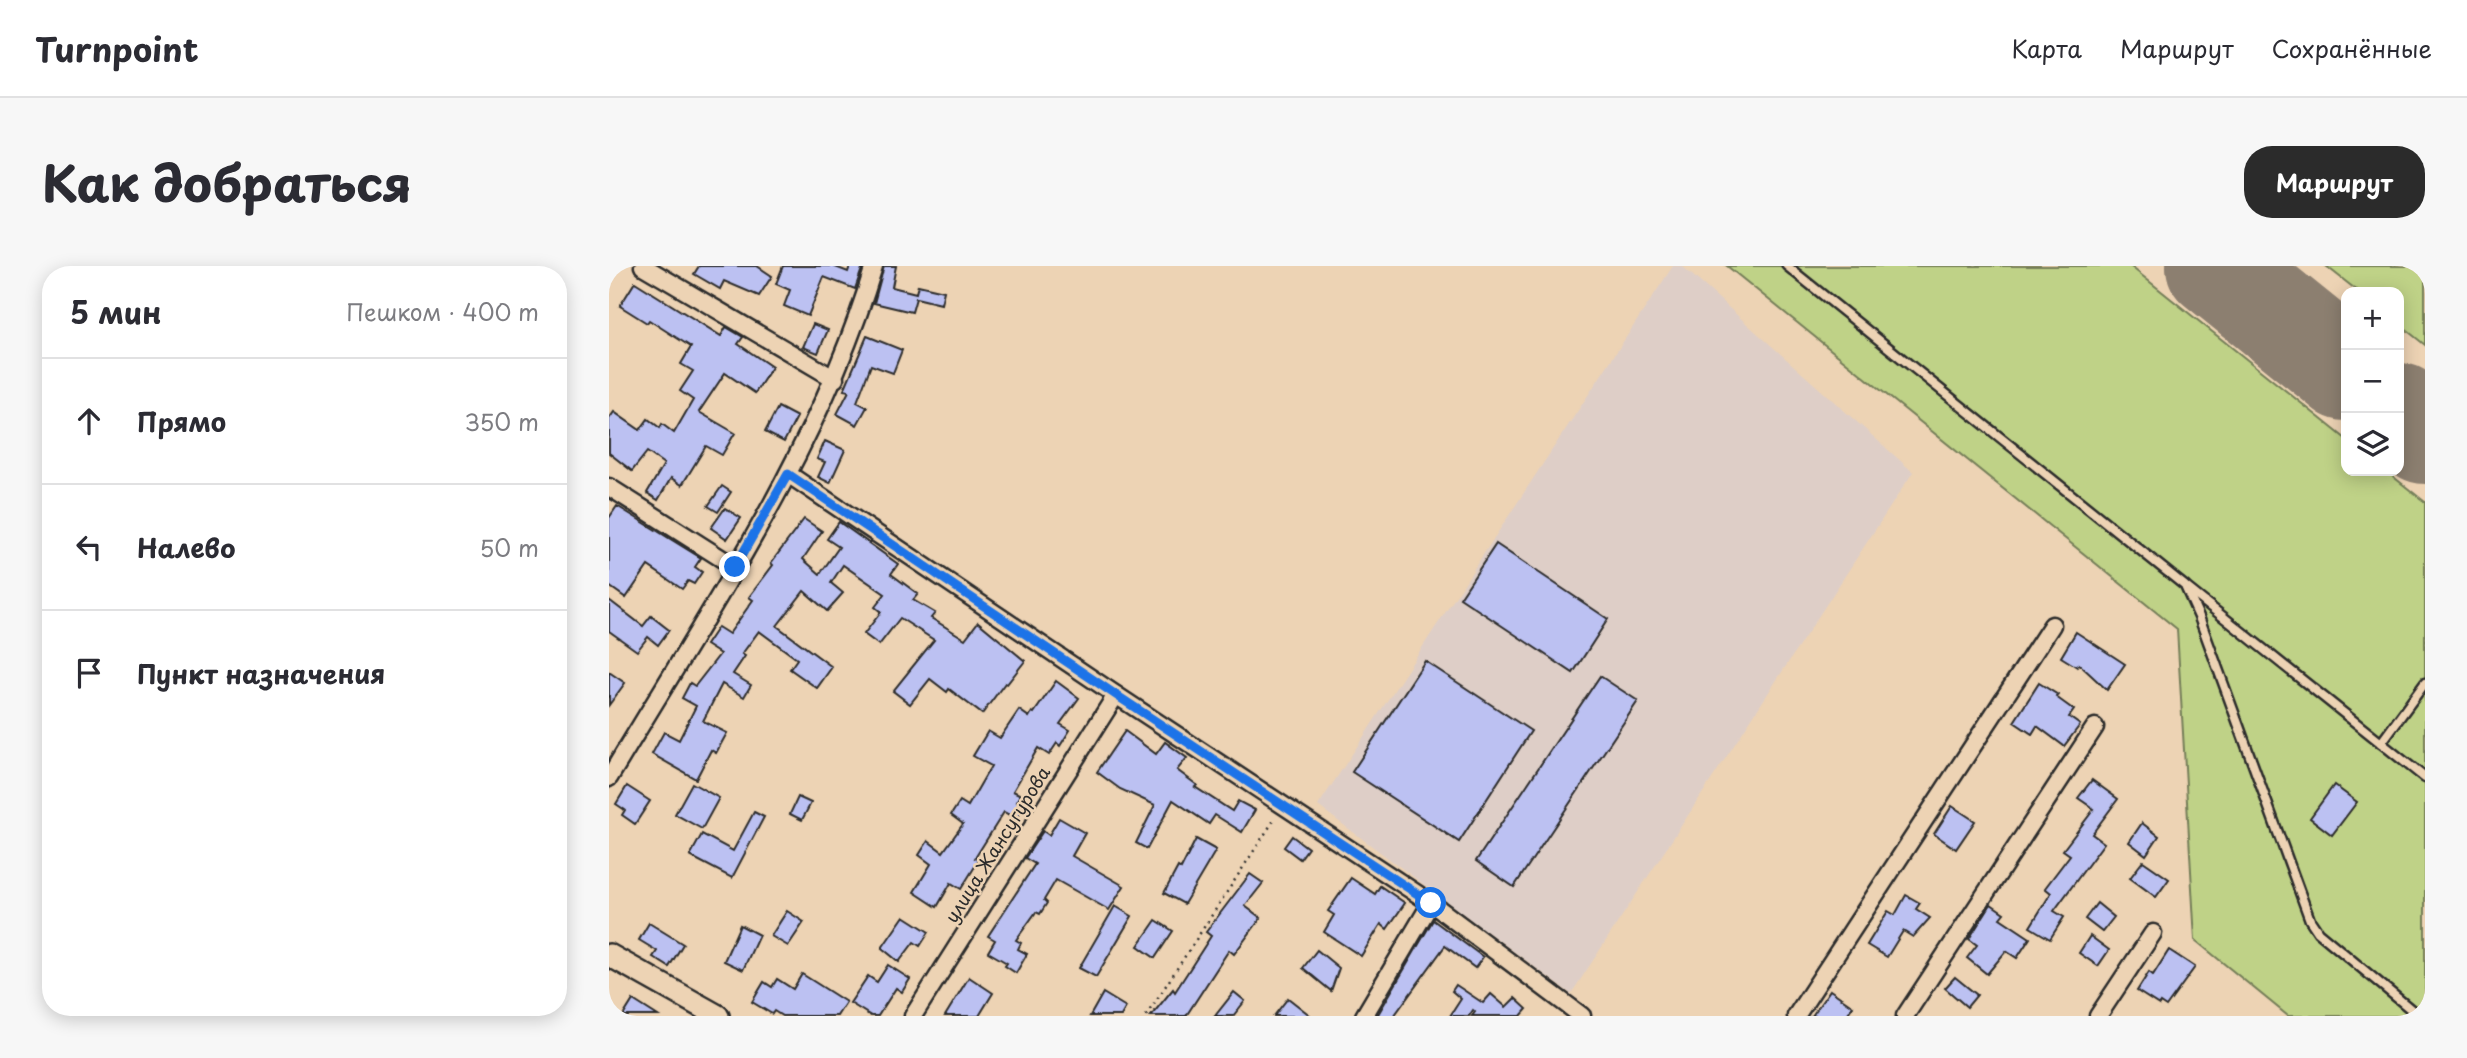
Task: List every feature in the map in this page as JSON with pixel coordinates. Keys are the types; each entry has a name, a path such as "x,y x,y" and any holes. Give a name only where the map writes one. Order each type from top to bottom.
{"street":[{"path":"643,266 835,379"},
{"path":"609,778 788,474 835,379 874,266"},
{"path":"788,474 1431,903 1582,1016"},
{"path":"609,487 735,567"},
{"path":"1796,1016 2052,625"},
{"name":"улица Жансугурова","path":"913,1016 1116,695"},
{"path":"1905,1016 2095,727"},
{"path":"1364,1016 1431,903"},
{"path":"2098,1016 2153,933"},
{"path":"609,955 718,1016"}],"lane":[{"path":"1787,266 2425,778"},
{"path":"2185,586 2199,617 2310,920 2318,932 2419,1016"},
{"path":"2381,743 2425,683"}],"path":[{"path":"1146,1016 1283,806"}],"shaded area":[{"path":"1673,266 1682,266 1913,472 1571,994 1318,806"}],"green space":[{"path":"1727,266 2130,266 2341,435 2341,476 2392,476 2425,502 2425,1016 2288,1016 2195,940 2177,629"},
{"path":"2326,266 2425,266 2425,345 2404,328 2404,287 2353,287"}],"building":[{"path":"699,266 757,266 772,276 759,296 724,281 720,289 694,274"},
{"path":"783,266 833,266 848,272 850,266 863,266 855,289 824,277 808,316 784,306 790,290 776,284"},
{"path":"884,266 896,266 892,287 916,293 918,285 944,291 941,304 916,298 912,312 874,303"},
{"path":"635,282 721,336 726,327 743,337 738,344 772,367 755,393 725,373 699,412 735,433 722,455 706,446 682,485 671,478 658,500 647,493 664,464 647,452 632,471 609,453 609,419 614,412 640,430 648,419 660,428 662,424 674,433 693,400 680,391 693,371 681,364 691,347 649,320 647,323 620,306"},
{"path":"813,324 828,330 818,353 803,347"},
{"path":"867,336 902,350 893,373 871,365 857,402 867,407 857,425 837,414 849,391 844,390"},
{"path":"778,407 797,417 784,442 765,432"},
{"path":"825,441 845,450 830,483 818,477 825,462 817,459"},
{"path":"722,486 731,492 718,512 708,506"},
{"path":"617,506 701,558 695,567 702,572 694,584 688,581 682,589 648,566 626,598 609,586 609,518"},
{"path":"725,508 741,518 727,539 711,528"},
{"path":"804,519 822,531 803,559 820,574 839,547 827,539 839,522 898,564 891,574 918,594 913,600 935,613 931,618 965,639 978,622 1025,661 982,714 949,689 947,692 930,679 910,704 893,691 934,640 900,618 879,645 864,634 881,612 875,607 885,594 843,565 831,583 843,593 827,611 804,591 777,626 832,667 817,688 790,669 797,659 759,631 742,654 745,656 733,674 751,685 744,697 722,684 703,721 727,733 716,753 711,750 696,779 652,754 664,732 679,740 696,706 682,698 690,683 695,686 720,654 706,645 718,627 729,634 753,600 749,597 773,565 771,563"},
{"path":"1496,544 1608,619 1573,673 1460,598"},
{"path":"609,600 643,626 651,616 669,630 658,645 648,637 637,651 609,631"},
{"path":"2076,632 2125,664 2107,690 2079,664 2077,667 2061,657"},
{"path":"1425,661 1531,731 1459,842 1352,772"},
{"path":"609,672 625,683 609,705"},
{"path":"1600,676 1638,701 1514,887 1476,861"},
{"path":"1056,681 1079,698 1060,724 1070,730 1060,746 1057,743 1049,755 1038,748 1013,791 1021,795 1017,802 1024,806 1017,819 1004,812 975,858 979,860 961,889 951,883 937,907 914,892 931,864 919,855 928,841 943,852 963,824 951,815 960,801 968,806 991,766 973,756 988,731 1000,738 1019,710 1029,717"},
{"path":"2039,683 2058,695 2056,697 2074,710 2069,717 2080,725 2064,746 2037,726 2032,734 2014,722"},
{"path":"1125,731 1156,754 1165,742 1187,758 1177,770 1197,785 1195,787 1232,811 1238,801 1255,810 1242,832 1215,815 1209,824 1173,800 1147,849 1136,843 1155,805 1120,789 1097,772"},
{"path":"2092,780 2118,799 2092,834 2104,843 2054,911 2064,917 2050,939 2030,927 2051,893 2045,888 2070,855 2063,850 2094,809 2078,798"},
{"path":"692,783 719,798 702,829 675,814"},
{"path":"2334,785 2357,802 2332,835 2310,818"},
{"path":"627,786 650,801 635,824 622,815 625,810 616,804"},
{"path":"798,797 811,803 802,820 790,814"},
{"path":"1952,806 1975,821 1956,849 1934,834"},
{"path":"754,812 764,817 732,878 690,856 702,834 733,851"},
{"path":"1059,818 1085,833 1072,856 1124,886 1109,910 1056,880 1044,900 1047,903 1040,914 1036,912 1016,940 1021,943 1018,949 1027,954 1016,973 1005,966 1007,963 988,952 995,940 988,936 1035,864 1025,858 1043,831 1049,835"},
{"path":"2142,823 2159,836 2146,855 2129,842"},
{"path":"1292,836 1308,848 1300,859 1284,847"},
{"path":"1196,839 1216,850 1184,904 1164,893 1178,867 1181,869"},
{"path":"2143,861 2169,879 2156,897 2130,878"},
{"path":"1250,874 1263,883 1245,906 1261,918 1234,954 1229,950 1186,1016 1151,1016 1173,989 1175,992 1211,936 1206,932"},
{"path":"1351,878 1375,894 1380,886 1405,903 1387,929 1381,924 1361,956 1324,932 1334,915 1328,911"},
{"path":"1906,895 1920,903 1916,909 1930,918 1913,937 1903,931 1887,957 1867,945 1888,911 1895,915"},
{"path":"2097,903 2114,917 2102,932 2085,919"},
{"path":"1991,904 2004,913 2000,918 2030,938 2017,958 2006,951 1987,974 1967,958 1977,945 1969,939"},
{"path":"1115,906 1132,916 1096,977 1079,968"},
{"path":"787,911 804,922 788,946 771,936"},
{"path":"904,916 929,932 920,946 914,942 899,962 882,948"},
{"path":"1156,920 1173,931 1155,958 1138,946"},
{"path":"1433,920 1483,957 1475,968 1445,946 1394,1016 1377,1016"},
{"path":"649,923 683,944 669,967 653,957 657,951 639,940"},
{"path":"740,925 759,935 743,970 724,961"},
{"path":"2090,936 2109,950 2098,966 2079,953"},
{"path":"1317,950 1339,968 1331,991 1303,968"},
{"path":"2169,950 2195,967 2166,1007 2137,991 2149,972 2153,975"},
{"path":"888,965 910,979 902,992 896,988 878,1016 871,1016 850,1003 868,976 877,982"},
{"path":"802,974 846,1002 837,1016 782,1016 774,1011 772,1014 752,1002 764,982 772,987 777,979 793,989"},
{"path":"969,977 993,993 979,1016 945,1016"},
{"path":"1955,977 1977,995 1967,1007 1945,988"},
{"path":"1456,985 1483,1003 1491,994 1506,1007 1515,998 1527,1009 1521,1016 1472,1016 1475,1012 1473,1010 1469,1016 1450,1016 1461,999 1452,991"},
{"path":"1830,990 1853,1006 1846,1016 1812,1016"},
{"path":"1234,992 1245,1001 1233,1016 1215,1016"},
{"path":"1103,993 1126,1007 1121,1016 1090,1016"},
{"path":"1288,998 1311,1016 1274,1016"},
{"path":"633,1000 658,1016 623,1016"}],"runway":[{"path":"2216,266 2341,367"},
{"path":"2404,417 2425,434"}],"route":[{"path":"735,567 788,474 1431,903"}]}
